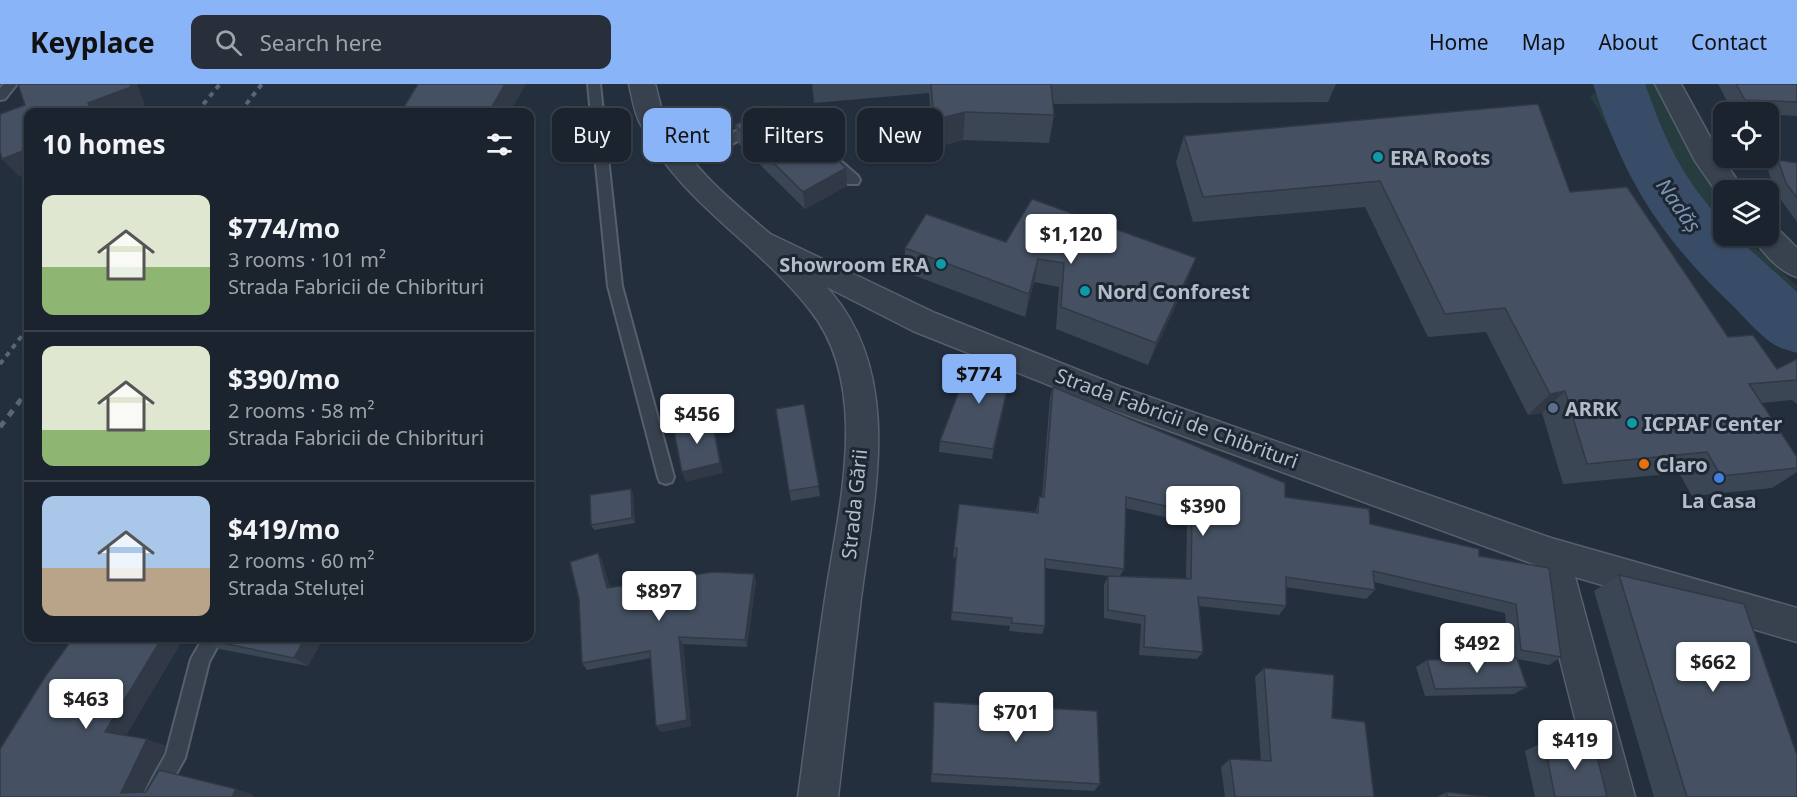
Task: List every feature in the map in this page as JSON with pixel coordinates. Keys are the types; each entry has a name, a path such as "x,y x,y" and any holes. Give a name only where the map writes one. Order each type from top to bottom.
{"street":[{"name":"Strada Fabricii de Chibrituri","path":"642,84 644,100 651,119 668,148 711,198 764,242 924,322 1110,396 1551,554 1733,616 1797,625"},
{"path":"1668,84 1709,161 1723,180"},
{"name":"Strada Gării","path":"764,242 815,292 845,337 855,370 862,417 858,480 818,797"},
{"path":"1777,246 1797,266"},
{"path":"1551,554 1615,797"}],"lane":[{"path":"0,96 11,84"},
{"path":"594,84 615,286 666,477"},
{"path":"682,165 743,132"},
{"path":"833,162 853,180"},
{"path":"152,797 175,758 201,659 211,642"}],"green space":[{"path":"1597,84 1663,84 1713,191 1713,246 1754,246 1797,286 1797,352 1649,201 1590,96 1601,91"}],"building":[{"path":"18,84 130,84 131,87 88,103 90,108 24,108 24,151 2,159 0,114 25,105"},
{"path":"418,84 505,84 491,108 403,108"},
{"path":"931,84 1051,84 1054,115 965,112 943,118 943,108 933,108"},
{"path":"1736,84 1797,84 1797,102 1745,100"},
{"path":"1538,104 1570,192 1627,187 1728,337 1753,335 1777,369 1797,359 1797,380 1749,384 1797,457 1797,468 1721,476 1707,452 1587,464 1565,391 1550,394 1505,308 1445,314 1380,181 1203,197 1184,136"},
{"path":"743,121 743,133 735,125"},
{"path":"1779,160 1797,163 1797,198 1786,183"},
{"path":"773,162 839,162 846,168 803,192"},
{"path":"1032,199 1196,258 1156,343 1061,307 1064,263 1038,259 1029,294 905,248 926,214 1006,242"},
{"path":"973,354 1012,370 993,449 940,441"},
{"path":"1053,387 1285,483 1285,497 1369,509 1370,524 1479,549 1479,556 1549,568 1561,657 1521,650 1516,604 1373,571 1375,590 1286,577 1286,606 1198,597 1203,652 1144,647 1145,616 1108,610 1108,576 1191,579 1192,512 1126,497 1124,569 1045,559 1045,626 1012,623 1012,618 952,612 957,548 954,548 959,504 1038,513 1039,497 1044,497"},
{"path":"804,404 819,486 789,491 776,409"},
{"path":"712,419 720,463 682,472 673,426"},
{"path":"631,489 632,518 591,525 590,495"},
{"path":"598,553 607,588 713,572 754,574 745,640 679,637 687,720 656,726 650,651 582,663 579,599 570,562"},
{"path":"1619,575 1744,604 1797,755 1797,797 1687,797"},
{"path":"70,642 160,642 105,732 147,739 121,793 146,792 159,770 236,789 232,797 0,797 0,749 45,677"},
{"path":"217,642 303,642 294,658"},
{"path":"1517,658 1527,687 1435,689 1427,660"},
{"path":"1264,668 1334,675 1332,718 1365,722 1374,797 1235,797 1230,759 1271,761"},
{"path":"934,702 1097,711 1100,784 932,774"},
{"path":"1544,742 1595,748 1607,797 1555,797"},
{"path":"1447,792 1488,797 1447,797"}],"waterway":[{"name":"Nadăș","path":"1619,84 1649,161 1676,205 1724,261 1797,328"}],"railway":[{"path":"200,108 220,84"},
{"path":"243,108 262,84"},
{"path":"0,364 24,333"},
{"path":"18,403 24,395"},
{"path":"0,427 20,401"}],"place":[{"name":"ERA Roots","path":"1378,157"},
{"name":"Showroom ERA","path":"941,264"},
{"name":"Nord Conforest","path":"1085,291"},
{"name":"ARRK","path":"1553,408"},
{"name":"ICPIAF Center","path":"1632,423"},
{"name":"Claro","path":"1644,464"},
{"name":"La Casa","path":"1719,478"}]}
